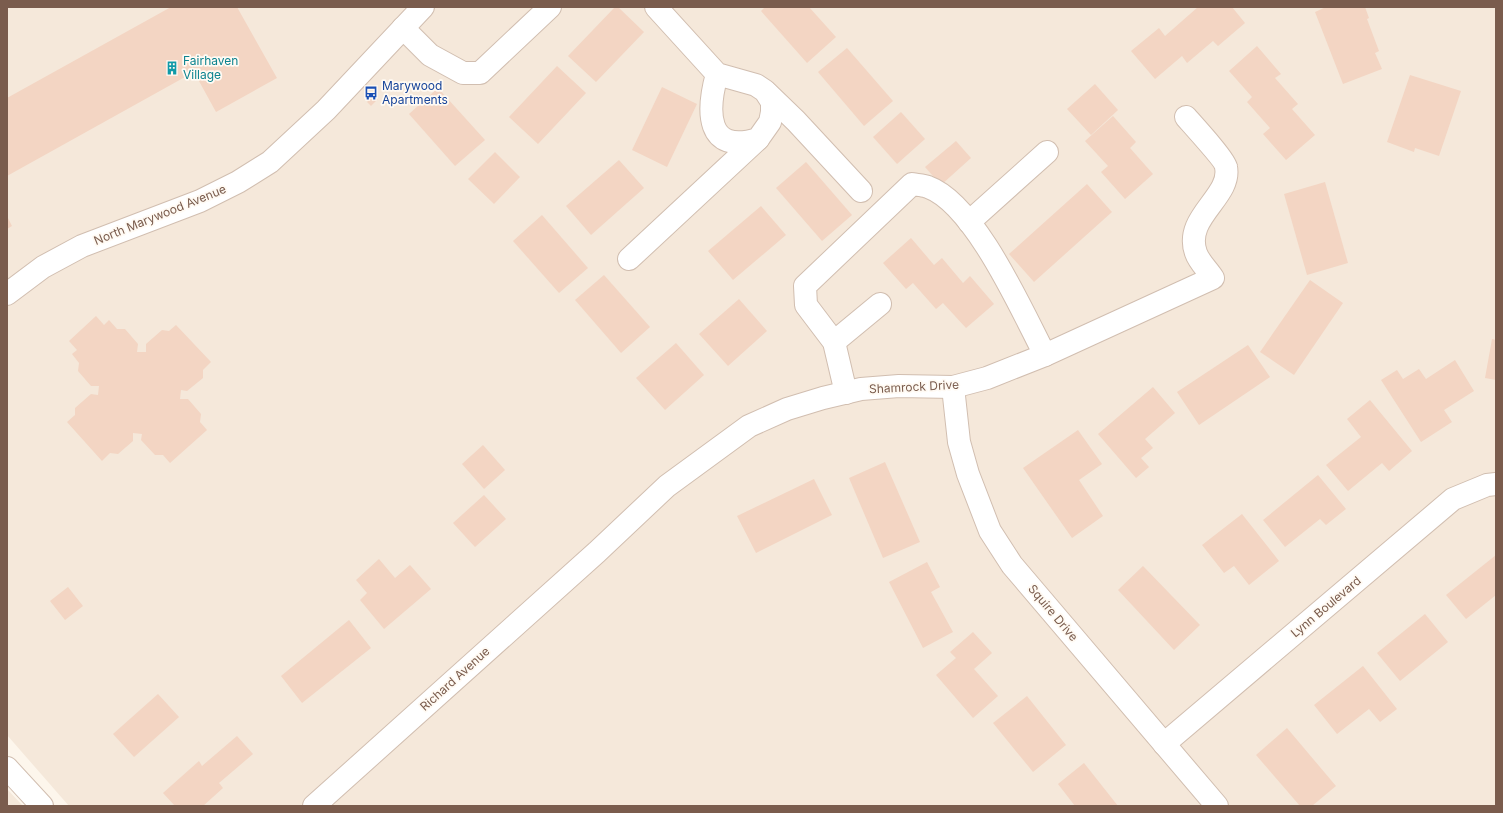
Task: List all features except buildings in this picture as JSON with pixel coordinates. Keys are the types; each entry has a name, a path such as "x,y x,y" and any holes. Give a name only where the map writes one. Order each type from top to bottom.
{"street":[{"name":"North Marywood Avenue","path":"7,294 43,267 82,246 200,200 238,182 270,162 326,110 423,7"},
{"path":"403,28 430,55 463,73 480,73 550,7"},
{"path":"656,7 717,74 756,85 765,91 796,121 861,192"},
{"path":"717,74 710,108 711,118 716,130 721,137 735,144 758,139"},
{"path":"629,259 758,139 770,122 772,112 772,102 765,91"},
{"name":"Shamrock Drive","path":"597,552 667,486 749,426 788,409 823,398 861,389 899,386 953,387 987,378 1045,355 1214,278 1196,254 1196,228 1203,213 1217,195 1226,178 1226,165 1186,117"},
{"path":"969,222 1047,152"},
{"path":"846,393 834,342 806,306 805,286 912,184 928,187 949,200 978,232 1012,291 1045,355"},
{"path":"834,342 880,304"},
{"name":"Squire Drive","path":"953,387 959,442 970,481 990,531 1012,565 1217,806"},
{"name":"Lynn Boulevard","path":"1164,744 1453,499 1487,485 1496,484"},
{"name":"Richard Avenue","path":"314,806 597,552"},
{"path":"7,768 42,806"}],"shaded area":[{"path":"7,7 1496,7 1496,806 69,806 7,735"},
{"path":"7,789 23,806 7,806"}],"place":[{"name":"Fairhaven Village","path":"172,68"},
{"name":"Marywood Apartments","path":"371,93"}]}
